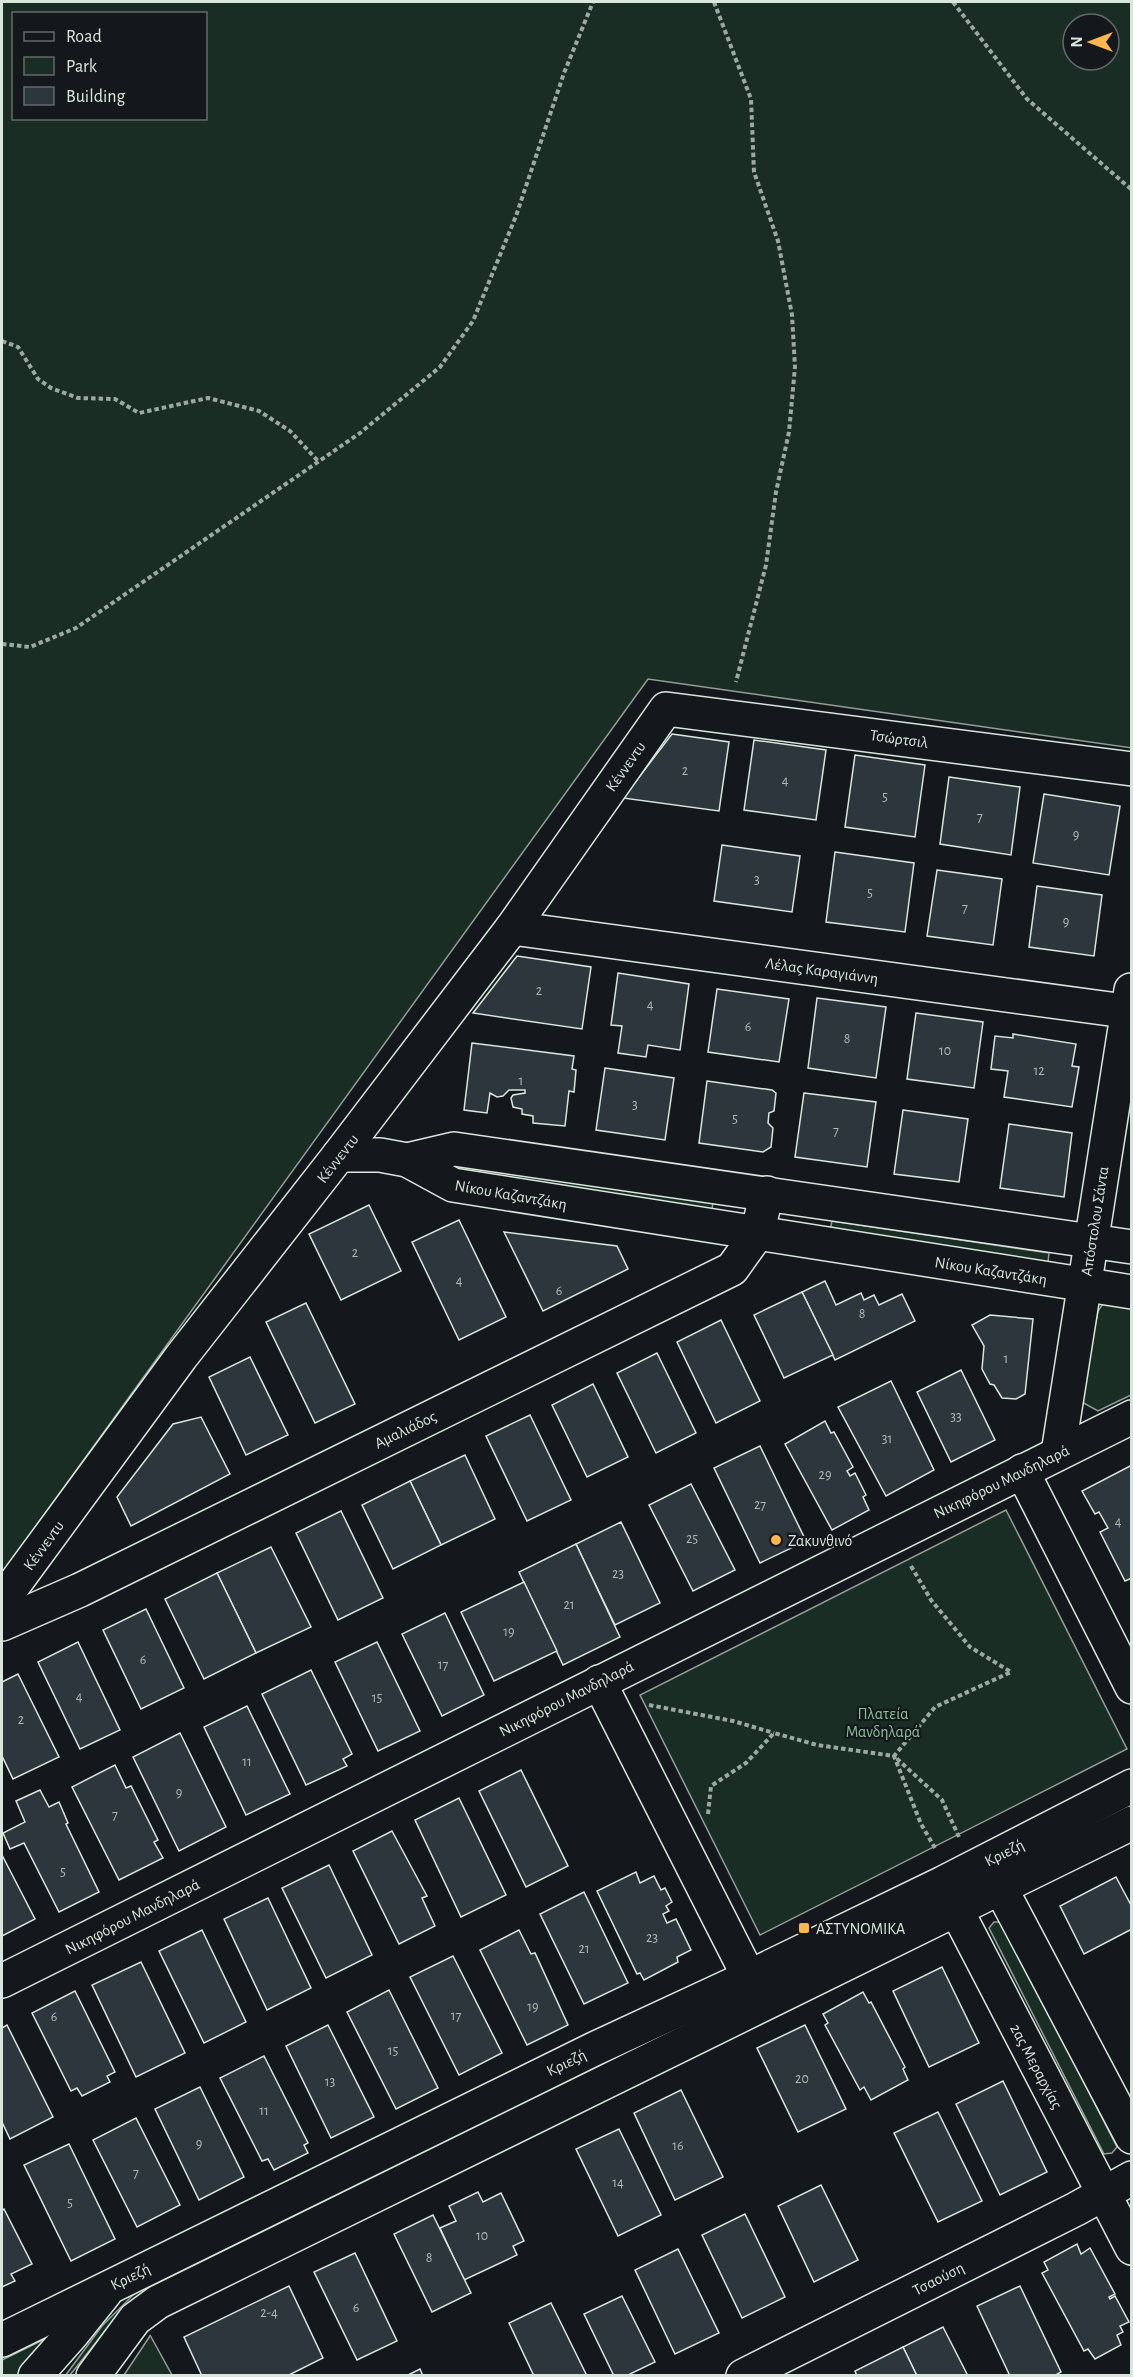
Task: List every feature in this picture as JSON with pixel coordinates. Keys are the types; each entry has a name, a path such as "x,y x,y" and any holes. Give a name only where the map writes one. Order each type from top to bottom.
{"street":[{"name":"Τσώρτσιλ","path":"666,709 1131,769"},
{"name":"Κέννεντυ","path":"2,1601 181,1357 512,928 666,709"},
{"name":"Λέλας Καραγιάννη","path":"512,928 1130,1004"},
{"name":"Απόστολου Σάντα","path":"1058,1453 1130,1004"},
{"path":"339,1155 380,1155 407,1160 454,1149 1131,1247"},
{"name":"Νίκου Καζαντζάκη","path":"407,1160 453,1185 1131,1292"},
{"name":"Αμαλιάδος","path":"2,1624 80,1590 732,1269 757,1234 767,1193"},
{"name":"Νικηφόρου Μανδηλαρά","path":"2,1981 1131,1417"},
{"path":"1022,1471 1131,1688"},
{"path":"599,1682 749,1977"},
{"name":"Κριεζή","path":"2,2340 594,2049 946,1884 1131,1786"},
{"name":"Κριεζή","path":"983,1865 1131,1823"},
{"path":"983,1865 1131,2138"},
{"name":"Κριεζή","path":"93,2376 135,2319 158,2302 611,2077 946,1884"},
{"name":"2ας Μεραρχίας","path":"946,1884 1131,2248"},
{"name":"Τσαούση","path":"743,2376 1131,2178"},
{"path":"35,2376 109,2287"}],"path":[{"path":"2,644 30,647 76,628 360,433 440,367 473,321 516,216 564,73 593,2"},
{"path":"714,2 751,99 754,172 778,241 792,315 795,367 789,432 776,492 766,565 727,716"},
{"path":"953,2 1027,99 1131,190"},
{"path":"2,341 18,347 38,379 51,388 78,398 116,399 139,413 208,398 259,411 290,431 319,462"},
{"path":"894,1756 935,1707 1011,1672 970,1647 931,1600 910,1563"},
{"path":"641,1704 702,1715 817,1745 894,1756 942,1800 983,1865"},
{"path":"707,1816 711,1786 746,1762 774,1733"},
{"path":"894,1756 946,1884"}],"green space":[{"path":"2,2 1131,2 1132,748 648,679 2,1573"},
{"path":"448,1161 713,1202 712,1209 446,1169"},
{"path":"832,1221 1049,1253 1048,1262 830,1230"},
{"path":"1105,1301 1131,1304 1131,1395 1098,1411 1080,1401 1098,1311"},
{"name":"Πλατεία Μανδηλαρά","path":"1006,1510 1127,1749 760,1935 640,1695"},
{"path":"994,1922 1002,1922 1117,2147 1112,2153 1104,2154 989,1928"},
{"path":"722,2001 724,2005 154,2287 125,2306 70,2375 65,2376 102,2326 136,2292"},
{"path":"55,2334 23,2375 2,2376 2,2360"},
{"path":"150,2336 172,2375 124,2375"}],"building":[{"path":"672,734 729,742 719,811 623,798"},
{"path":"754,740 826,750 816,820 744,810"},
{"path":"855,755 925,765 915,837 845,827"},
{"path":"949,777 1020,787 1011,855 940,844"},
{"path":"1044,794 1120,806 1109,875 1033,863"},
{"path":"722,845 800,856 792,912 714,901"},
{"path":"835,852 914,863 905,932 826,922"},
{"path":"937,870 1002,879 993,945 927,936"},
{"path":"1037,886 1102,895 1094,956 1029,947"},
{"path":"517,956 591,967 582,1029 473,1013"},
{"path":"618,973 689,984 680,1050 648,1045 646,1057 618,1053 622,1026 611,1025"},
{"path":"717,989 789,999 779,1062 708,1052"},
{"path":"817,998 886,1007 876,1078 808,1068"},
{"path":"916,1013 983,1022 974,1088 907,1079"},
{"path":"1013,1034 1076,1044 1072,1066 1079,1067 1072,1107 1004,1097 1008,1071 991,1069 995,1036 1013,1038"},
{"path":"472,1043 574,1056 572,1069 576,1070 574,1092 569,1091 565,1126 533,1123 533,1116 522,1114 522,1109 513,1107 511,1098 513,1095 525,1093 525,1090 509,1090 503,1096 497,1097 490,1093 487,1113 464,1110"},
{"path":"605,1068 674,1078 665,1140 596,1130"},
{"path":"707,1081 772,1090 776,1093 774,1111 769,1113 768,1123 773,1128 771,1147 763,1152 699,1143"},
{"path":"804,1093 876,1102 867,1167 795,1157"},
{"path":"903,1110 968,1119 959,1182 894,1174"},
{"path":"1009,1124 1072,1133 1064,1197 1000,1188"},
{"path":"369,1205 401,1271 341,1300 309,1234"},
{"path":"459,1220 506,1317 459,1340 412,1242"},
{"path":"504,1232 617,1246 628,1269 543,1311"},
{"path":"825,1281 836,1305 861,1293 864,1300 874,1295 879,1305 902,1294 915,1321 835,1360 802,1292"},
{"path":"802,1292 833,1355 784,1378 754,1315"},
{"path":"306,1303 355,1404 315,1423 266,1322"},
{"path":"990,1315 1033,1319 1025,1394 1016,1399 1002,1398 994,1385 990,1384 982,1369 984,1346 972,1325"},
{"path":"721,1320 760,1401 716,1423 677,1342"},
{"path":"657,1353 696,1433 656,1453 617,1373"},
{"path":"250,1357 288,1435 246,1455 209,1377"},
{"path":"961,1370 995,1440 951,1462 917,1392"},
{"path":"891,1381 934,1470 886,1496 838,1407"},
{"path":"593,1384 628,1457 587,1477 552,1405"},
{"path":"530,1415 571,1500 527,1521 486,1436"},
{"path":"201,1417 230,1474 131,1526 117,1497 173,1424"},
{"path":"825,1421 831,1433 834,1432 853,1467 847,1471 850,1476 855,1473 866,1495 863,1497 869,1510 832,1530 785,1444"},
{"path":"760,1446 806,1541 760,1563 714,1468"},
{"path":"465,1455 495,1519 441,1545 410,1481"},
{"path":"1132,1465 1132,1578 1125,1581 1100,1532 1108,1528 1099,1512 1095,1514 1082,1491"},
{"path":"410,1481 441,1545 393,1569 362,1505"},
{"path":"691,1484 735,1570 693,1591 649,1505"},
{"path":"341,1511 383,1598 338,1620 296,1533"},
{"path":"621,1522 660,1603 615,1625 576,1544"},
{"path":"576,1544 620,1637 563,1665 519,1572"},
{"path":"271,1547 311,1627 256,1653 217,1573"},
{"path":"217,1573 256,1653 204,1679 165,1599"},
{"path":"524,1582 557,1651 494,1681 461,1612"},
{"path":"146,1609 184,1688 141,1709 103,1630"},
{"path":"445,1613 484,1695 442,1716 402,1634"},
{"path":"78,1642 120,1730 80,1749 38,1662"},
{"path":"377,1642 420,1731 378,1751 335,1662"},
{"path":"311,1670 352,1754 343,1759 347,1766 306,1785 262,1694"},
{"path":"18,1674 59,1757 13,1779 2,1756 2,1682"},
{"path":"247,1706 290,1794 246,1815 204,1727"},
{"path":"180,1733 226,1827 179,1851 133,1757"},
{"path":"115,1765 126,1788 131,1786 158,1840 154,1842 163,1858 119,1880 72,1787"},
{"path":"521,1770 568,1866 526,1887 479,1791"},
{"path":"40,1790 49,1807 59,1802 68,1823 66,1824 99,1892 59,1912 24,1843 10,1849 3,1833 25,1822 16,1801"},
{"path":"459,1798 506,1895 461,1917 415,1820"},
{"path":"392,1831 427,1896 422,1898 435,1926 399,1944 353,1851"},
{"path":"2,1855 35,1919 2,1936"},
{"path":"329,1865 372,1955 326,1978 282,1888"},
{"path":"636,1872 640,1883 654,1876 661,1890 665,1888 672,1902 666,1906 669,1911 663,1914 667,1923 676,1919 691,1950 677,1957 678,1962 644,1980 640,1973 637,1974 597,1891"},
{"path":"1116,1877 1132,1907 1132,1929 1084,1954 1060,1906"},
{"path":"584,1892 628,1983 584,2004 540,1914"},
{"path":"268,1898 311,1988 267,2010 224,1919"},
{"path":"202,1930 246,2022 204,2043 159,1951"},
{"path":"519,1930 531,1954 535,1953 568,2025 527,2045 480,1950"},
{"path":"453,1956 502,2053 459,2075 410,1977"},
{"path":"141,1962 185,2053 136,2077 92,1985"},
{"path":"942,1967 979,2043 929,2067 893,1991"},
{"path":"389,1990 438,2088 396,2109 347,2012"},
{"path":"75,1991 115,2072 107,2076 110,2082 82,2096 77,2088 71,2091 32,2013"},
{"path":"863,1992 869,2003 871,2002 905,2067 903,2069 908,2080 871,2100 864,2087 860,2090 825,2025 828,2023 823,2014"},
{"path":"7,2025 53,2117 10,2139 2,2122 2,2028"},
{"path":"328,2025 374,2117 331,2138 286,2046"},
{"path":"805,2025 846,2109 798,2132 757,2048"},
{"path":"264,2056 308,2143 304,2145 308,2153 274,2170 268,2159 262,2161 220,2078"},
{"path":"1003,2081 1047,2172 1000,2195 956,2104"},
{"path":"200,2087 244,2177 199,2200 155,2109"},
{"path":"681,2090 723,2177 675,2200 634,2113"},
{"path":"938,2112 982,2201 938,2222 894,2133"},
{"path":"136,2118 180,2205 137,2227 93,2140"},
{"path":"619,2129 661,2215 618,2236 576,2149"},
{"path":"69,2144 115,2239 71,2261 24,2165"},
{"path":"821,2185 858,2260 814,2282 778,2206"},
{"path":"478,2192 483,2202 501,2193 524,2241 513,2246 517,2255 464,2280 440,2228 456,2221 449,2206"},
{"path":"4,2209 32,2264 11,2274 15,2281 2,2287 2,2211"},
{"path":"745,2214 785,2297 742,2318 702,2235"},
{"path":"433,2215 471,2293 432,2312 394,2234"},
{"path":"1077,2244 1081,2254 1090,2248 1115,2294 1109,2297 1110,2299 1115,2296 1129,2322 1120,2326 1123,2332 1117,2335 1121,2345 1095,2359 1088,2349 1084,2351 1042,2273 1048,2270 1044,2262"},
{"path":"678,2249 719,2333 675,2354 635,2270"},
{"path":"355,2253 397,2341 357,2360 314,2272"},
{"path":"289,2286 323,2358 287,2376 202,2376 184,2337"},
{"path":"1020,2286 1061,2372 1054,2376 1010,2376 977,2306"},
{"path":"622,2296 655,2362 626,2376 614,2376 584,2314"},
{"path":"551,2303 587,2376 534,2376 509,2323"},
{"path":"943,2327 968,2376 917,2376 903,2347"},
{"path":"903,2347 917,2376 857,2376 855,2371"},
{"path":"420,2369 423,2376 406,2376"}],"place":[{"name":"Ζακυνθινό","path":"776,1540"},
{"name":"ΑΣΤΥΝΟΜΙΚΑ","path":"804,1928"}]}
